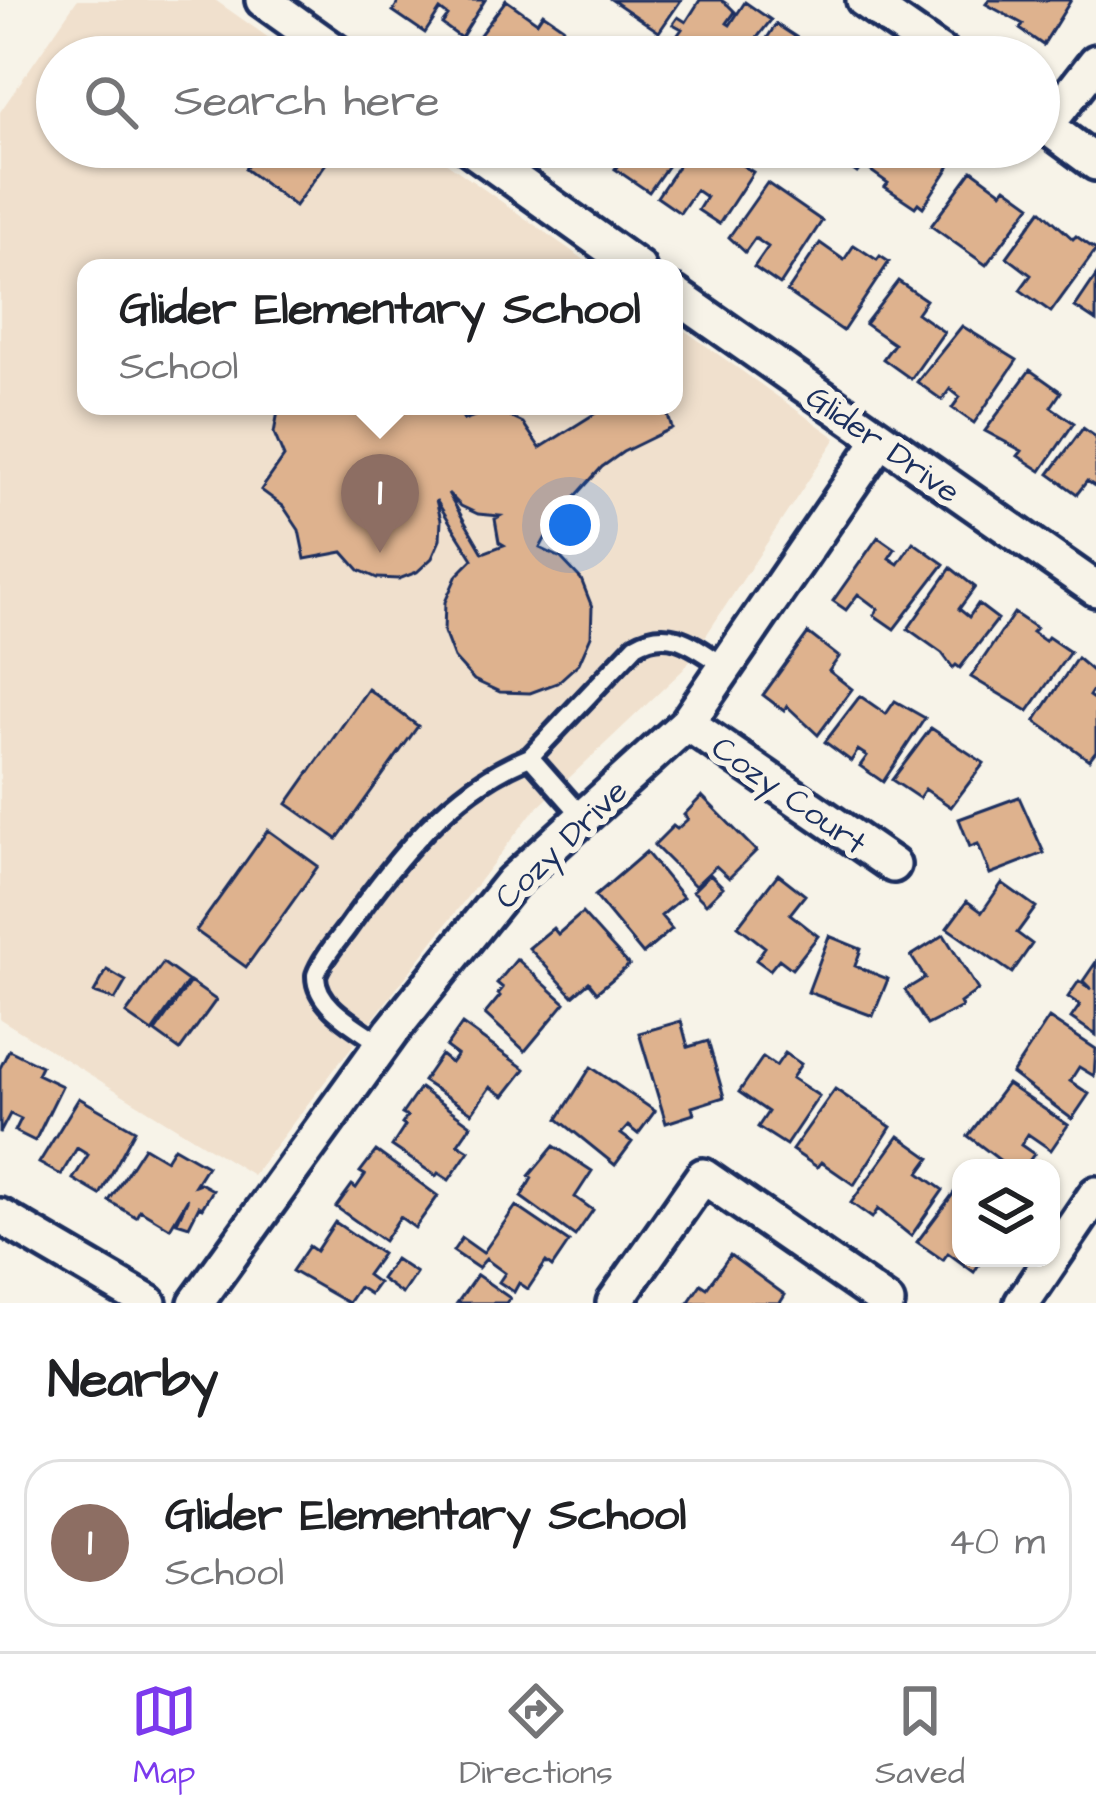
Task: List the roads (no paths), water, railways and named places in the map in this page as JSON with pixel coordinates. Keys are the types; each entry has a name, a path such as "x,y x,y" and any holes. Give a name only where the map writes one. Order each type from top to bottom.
{"street":[{"path":"263,0 314,36"},
{"path":"864,0 916,36"},
{"path":"1060,103 1096,62"},
{"path":"1060,137 1096,163"},
{"path":"498,168 625,259"},
{"name":"Glider Drive","path":"683,300 1096,589"},
{"name":"Cozy Drive","path":"196,1303 382,1045 512,882 687,723 880,442"},
{"name":"Cozy Court","path":"687,723 893,865"},
{"path":"614,1303 703,1176 886,1303"},
{"path":"1022,1303 1096,1194"},
{"path":"0,1216 149,1303"}],"lane":[{"path":"382,1045 325,1000 316,986 318,967 373,891 431,824 504,765 530,757 636,645 650,637 670,634 726,668"},
{"path":"530,757 583,818"}],"place":[{"name":"Glider Elementary School","path":"380,553"}]}
